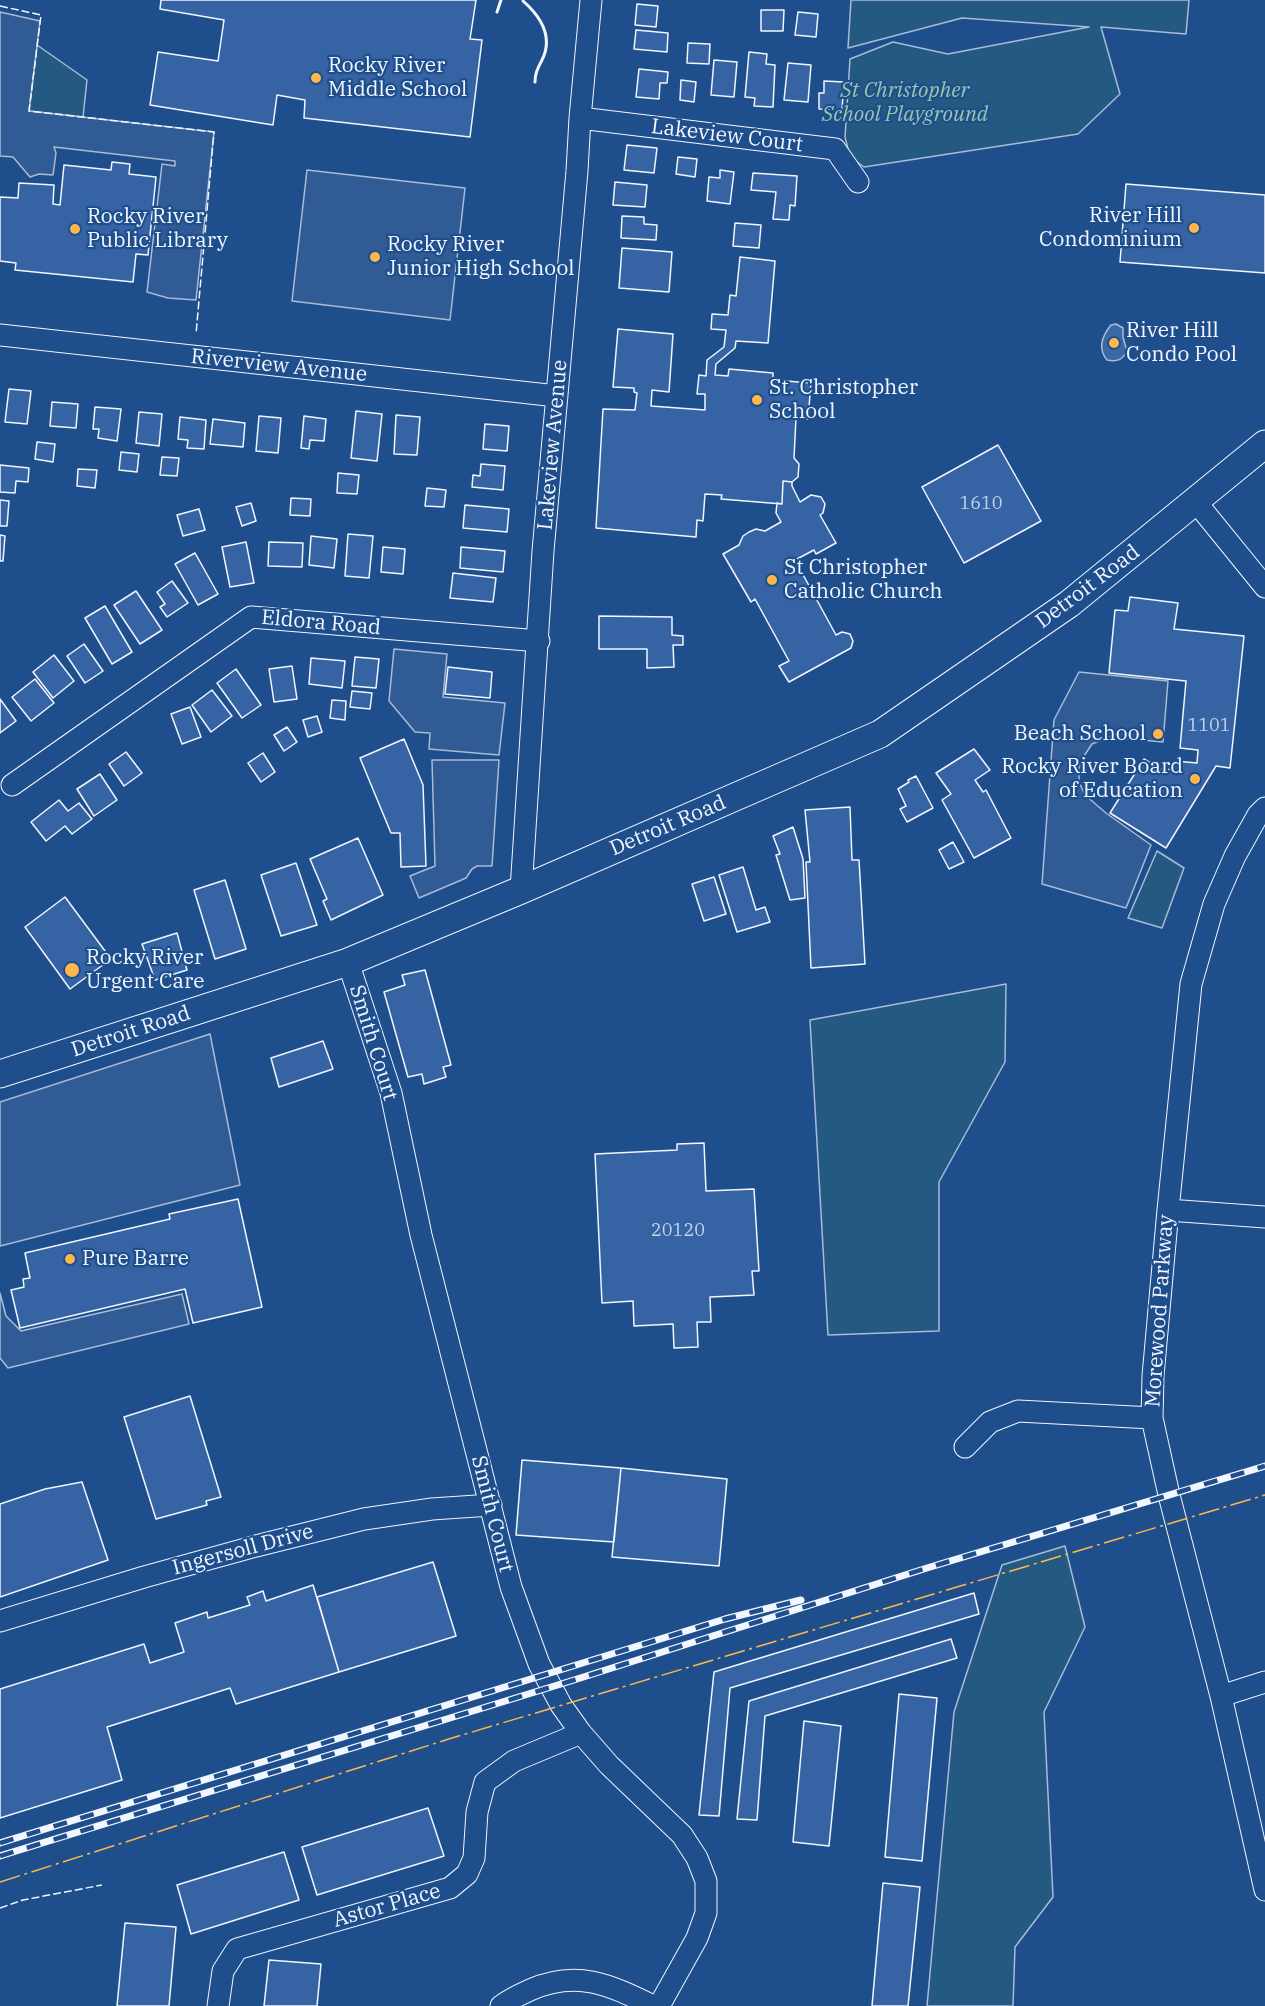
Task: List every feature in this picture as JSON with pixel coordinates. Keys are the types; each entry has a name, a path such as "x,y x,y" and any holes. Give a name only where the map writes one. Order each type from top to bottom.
{"main road":[{"name":"Detroit Road","path":"0,1074 348,962 521,890 880,734 1069,604 1265,444"}],"street":[{"name":"Lakeview Avenue","path":"521,890 543,551 591,0"},
{"name":"Lakeview Court","path":"580,118 835,149 858,182"},
{"name":"Riverview Avenue","path":"0,335 557,396"},
{"path":"1196,502 1265,587"},
{"name":"Eldora Road","path":"12,785 251,617 538,641"},
{"name":"Morewood Parkway","path":"1265,808 1258,815 1235,856 1214,904 1191,984 1167,1210 1153,1376 1152,1418 1168,1495 1221,1696 1265,1890"},
{"name":"Smith Court","path":"348,962 391,1094 422,1235 511,1587 538,1664 561,1705 581,1733 609,1765 682,1835 697,1858 706,1881 706,1913 697,1938 659,2006"},
{"path":"1167,1210 1265,1217"},
{"path":"965,1447 990,1422 1018,1411 1152,1418"},
{"name":"Ingersoll Drive","path":"0,1621 178,1568 364,1519 432,1509 490,1505"},
{"path":"1221,1696 1265,1682"},
{"name":"Astor Place","path":"218,2006 223,1971 237,1949 450,1888 467,1874 474,1858 477,1812 485,1782 514,1761 581,1733"},
{"path":"501,2006 508,2000 548,1982 584,1980 613,1986 653,2006"}],"green space":[{"name":"St Christopher School Playground","path":"851,0 1189,0 1186,34 1101,27 1120,94 1078,134 864,167 850,157 845,137 850,59 893,42 948,54 1089,27 962,18 848,48"},
{"path":"37,45 87,80 83,117 29,111"},
{"path":"1157,851 1184,868 1162,928 1128,918"},
{"path":"1006,984 1005,1062 939,1182 939,1331 828,1335 810,1020"},
{"path":"1065,1546 1085,1627 1044,1712 1053,1897 1015,1947 1013,2006 927,2006 954,1712 1002,1565"}],"shaded area":[{"path":"0,12 40,21 29,111 214,132 196,300 168,298 147,292 162,164 175,166 175,161 54,147 56,153 53,175 39,174 30,177 13,157 0,156"},
{"path":"307,170 465,188 450,320 292,301"},
{"name":"River Hill Condo Pool","path":"1116,324 1123,328 1127,351 1119,360 1107,360 1102,351 1102,342 1111,325"},
{"path":"394,649 447,654 443,697 505,703 499,755 429,749 430,733 415,732 389,701"},
{"path":"1079,672 1168,681 1163,742 1109,737 1092,744 1079,768 1079,782 1085,795 1151,845 1126,908 1042,884 1054,720"},
{"path":"432,760 499,760 492,866 477,866 466,878 419,898 410,876 435,866"},
{"path":"210,1034 240,1185 0,1246 0,1102"},
{"path":"0,1293 6,1316 21,1331 182,1294 189,1324 8,1368 0,1358"}],"building":[{"name":"Rocky River Middle School","path":"161,0 476,0 470,39 482,40 470,137 304,118 305,100 277,95 273,125 150,105 158,52 218,61 224,20 160,9"},
{"path":"637,4 658,6 656,27 635,25"},
{"path":"761,10 784,10 783,31 761,31"},
{"path":"798,12 818,14 816,37 795,35"},
{"path":"636,30 668,33 667,52 634,49"},
{"path":"688,43 710,44 709,64 687,63"},
{"path":"749,52 767,54 766,64 775,65 773,107 754,106 755,98 745,97"},
{"path":"714,60 737,62 734,97 711,95"},
{"path":"788,63 811,65 808,102 784,100"},
{"path":"639,69 668,72 667,83 660,83 659,99 636,97"},
{"path":"681,80 696,82 694,102 680,100"},
{"path":"824,81 844,82 842,110 819,109 819,93 824,93"},
{"path":"627,145 657,148 654,173 624,170"},
{"path":"678,157 697,159 695,177 676,174"},
{"name":"Rocky River Public Library","path":"112,162 130,164 129,174 156,177 148,255 136,254 133,282 15,270 16,263 0,261 0,197 18,198 19,183 54,185 53,204 60,205 64,165 111,170"},
{"path":"720,170 734,172 730,204 707,201 709,177 720,178"},
{"path":"753,173 797,176 795,206 790,205 789,220 773,219 776,192 751,190"},
{"path":"615,182 647,185 645,207 613,205"},
{"name":"River Hill Condominium","path":"1126,184 1265,195 1265,273 1120,262"},
{"path":"622,216 644,217 644,224 657,225 656,240 621,238"},
{"path":"735,223 761,225 759,248 733,246"},
{"path":"622,248 672,252 669,292 619,288"},
{"name":"St. Christopher School","path":"740,257 775,261 768,343 736,341 735,348 716,364 715,375 728,376 729,369 773,373 773,380 811,383 808,419 796,418 794,458 799,464 798,477 792,482 783,481 782,504 721,499 722,495 705,494 703,521 697,520 696,537 596,528 603,409 635,410 637,393 634,392 634,388 613,387 618,329 673,334 669,392 652,390 651,406 705,410 705,394 697,394 699,375 706,376 707,360 724,347 726,330 711,329 712,314 728,315 730,295 736,296"},
{"path":"9,389 31,391 27,424 5,422"},
{"path":"52,402 78,404 76,428 50,426"},
{"path":"95,407 121,409 117,441 98,438 99,429 93,429"},
{"path":"356,411 382,414 377,461 351,458"},
{"path":"139,412 162,414 159,446 136,443"},
{"path":"396,415 420,417 417,455 394,454"},
{"path":"259,416 281,418 278,453 256,451"},
{"path":"304,416 326,419 324,441 310,440 309,449 301,448"},
{"path":"180,417 206,420 204,449 187,448 188,440 178,439"},
{"path":"213,419 245,423 243,447 210,444"},
{"path":"485,424 509,426 507,451 483,449"},
{"path":"37,442 55,444 53,462 35,459"},
{"path":"998,445 1041,521 964,563 922,487"},
{"path":"121,452 139,454 137,472 119,470"},
{"path":"162,457 179,458 177,476 160,475"},
{"path":"481,464 505,466 503,490 472,487 473,475 480,476"},
{"path":"0,465 29,468 28,482 16,481 15,493 0,492"},
{"path":"78,469 97,470 95,488 77,486"},
{"path":"338,473 359,475 357,494 337,493"},
{"name":"St Christopher Catholic Church","path":"783,481 792,482 800,502 811,495 821,497 825,504 823,513 820,515 836,543 816,554 814,550 795,560 836,635 842,632 850,634 853,641 851,648 789,682 779,666 789,661 755,599 751,602 723,554 739,545 743,536 749,532 756,529 765,531 781,522 776,513 777,503 782,504"},
{"path":"427,488 446,490 444,507 425,506"},
{"path":"291,498 311,499 310,516 290,515"},
{"path":"0,500 9,501 7,526 0,526"},
{"path":"251,503 256,521 242,526 236,507"},
{"path":"465,505 509,509 507,532 463,528"},
{"path":"199,509 205,530 183,536 177,515"},
{"path":"348,534 373,536 369,578 345,576"},
{"path":"0,535 5,536 3,561 0,561"},
{"path":"311,536 337,539 334,568 309,565"},
{"path":"246,542 254,583 230,587 222,547"},
{"path":"269,542 303,543 302,567 268,566"},
{"path":"383,547 405,549 403,574 381,572"},
{"path":"461,547 505,551 503,572 460,568"},
{"path":"195,553 218,594 198,605 175,564"},
{"path":"453,573 496,578 493,602 450,598"},
{"path":"172,581 188,603 167,617 160,607 165,604 157,592"},
{"path":"136,591 162,630 140,644 114,605"},
{"name":"Beach School","path":"1130,597 1178,603 1174,629 1244,636 1230,768 1216,766 1166,848 1110,813 1144,759 1167,773 1174,761 1197,763 1198,750 1180,748 1186,681 1109,673 1115,610 1128,611"},
{"path":"105,606 132,652 112,664 85,618"},
{"path":"599,616 672,617 672,635 683,636 683,645 673,645 674,667 647,668 647,649 599,649"},
{"path":"84,644 103,671 85,683 67,656"},
{"path":"54,655 74,681 53,698 33,672"},
{"path":"355,657 379,659 376,688 352,686"},
{"path":"311,658 345,661 342,688 309,684"},
{"path":"292,666 297,699 274,702 269,669"},
{"path":"448,667 492,672 490,698 445,694"},
{"path":"236,669 261,705 242,718 217,683"},
{"path":"35,679 54,703 31,721 12,697"},
{"path":"212,690 232,716 211,732 192,705"},
{"path":"352,691 372,693 370,709 350,707"},
{"path":"0,699 16,721 0,733"},
{"path":"332,700 346,701 345,720 330,718"},
{"path":"190,707 201,737 182,744 171,714"},
{"path":"317,716 322,732 308,737 303,720"},
{"path":"287,727 297,742 284,751 274,735"},
{"path":"404,739 423,785 426,866 401,867 400,833 391,833 360,758"},
{"path":"974,749 990,770 975,780 983,792 986,790 1011,838 974,858 942,800 951,794 936,773"},
{"path":"126,752 142,773 124,786 109,764"},
{"path":"263,753 275,772 261,782 248,763"},
{"path":"100,774 117,800 94,816 77,789"},
{"path":"916,776 933,808 907,822 900,809 906,806 898,789"},
{"path":"59,800 68,811 79,803 92,819 72,834 65,826 46,841 31,822"},
{"path":"850,807 852,860 859,860 865,964 811,968 806,862 810,862 805,810"},
{"path":"793,827 803,859 805,898 790,900 776,855 780,854 773,836"},
{"path":"358,838 383,895 331,920 323,901 327,899 310,859"},
{"path":"953,842 964,862 949,869 939,850"},
{"path":"296,863 317,925 281,936 261,875"},
{"path":"743,867 756,910 765,907 770,922 737,932 719,875"},
{"path":"714,877 726,914 704,921 692,884"},
{"path":"225,880 246,949 215,959 194,890"},
{"path":"65,897 111,959 70,989 25,927"},
{"path":"177,933 187,970 155,980 142,944"},
{"path":"425,970 451,1065 443,1067 446,1077 424,1084 422,1074 408,1077 384,992 405,985 402,975"},
{"path":"323,1041 333,1069 279,1087 271,1058"},
{"path":"704,1143 706,1191 754,1189 759,1271 752,1271 754,1295 710,1297 711,1322 697,1322 698,1347 674,1348 673,1324 634,1326 633,1301 602,1303 595,1154 677,1150 677,1144"},
{"path":"238,1199 262,1307 193,1323 185,1289 20,1328 11,1290 24,1287 23,1279 30,1278 25,1253 170,1219 169,1214"},
{"path":"190,1396 221,1497 206,1501 207,1505 156,1519 124,1417"},
{"path":"522,1460 621,1468 614,1542 516,1535"},
{"path":"621,1468 727,1479 719,1566 612,1557"},
{"path":"82,1482 108,1560 0,1597 0,1504 45,1489"},
{"path":"433,1562 456,1636 339,1672 317,1597"},
{"path":"313,1585 339,1672 236,1704 230,1688 107,1727 122,1780 0,1818 0,1689 144,1644 150,1663 184,1652 175,1623 207,1612 208,1618 250,1605 247,1597 263,1591 266,1601"},
{"path":"974,1593 979,1614 730,1688 719,1816 699,1815 714,1672"},
{"path":"951,1639 957,1658 765,1716 757,1820 737,1819 749,1701"},
{"path":"899,1694 937,1698 922,1861 885,1857"},
{"path":"804,1721 841,1726 829,1846 793,1842"},
{"path":"428,1808 444,1856 317,1895 302,1847"},
{"path":"284,1852 299,1900 191,1934 177,1885"},
{"path":"883,1883 920,1887 908,2006 872,2006"},
{"path":"125,1923 176,1927 169,2006 117,2006"},
{"path":"269,1960 321,1964 317,2006 264,2006"}],"railway":[{"path":"0,1856 574,1680 927,1568 1265,1466"},
{"path":"0,1843 725,1619 801,1600"}],"fence":[{"path":"0,6 41,15 29,111 214,132 196,334"},
{"path":"0,1908 23,1900 102,1885"}],"wall":[{"path":"497,12 501,0"},
{"path":"523,1 540,20 546,35 545,51 535,82"}],"power":[{"path":"0,1882 452,1738 1265,1495"}],"place":[{"name":"Rocky River Middle School","path":"316,78"},
{"name":"River Hill Condominium","path":"1194,228"},
{"name":"Rocky River Public Library","path":"75,229"},
{"name":"Rocky River Junior High School","path":"375,257"},
{"name":"River Hill Condo Pool","path":"1114,343"},
{"name":"St. Christopher School","path":"757,400"},
{"name":"St Christopher Catholic Church","path":"772,580"},
{"name":"Beach School","path":"1158,734"},
{"name":"Rocky River Board of Education","path":"1195,779"},
{"name":"Rocky River Urgent Care","path":"72,970"},
{"name":"Pure Barre","path":"70,1259"}]}
